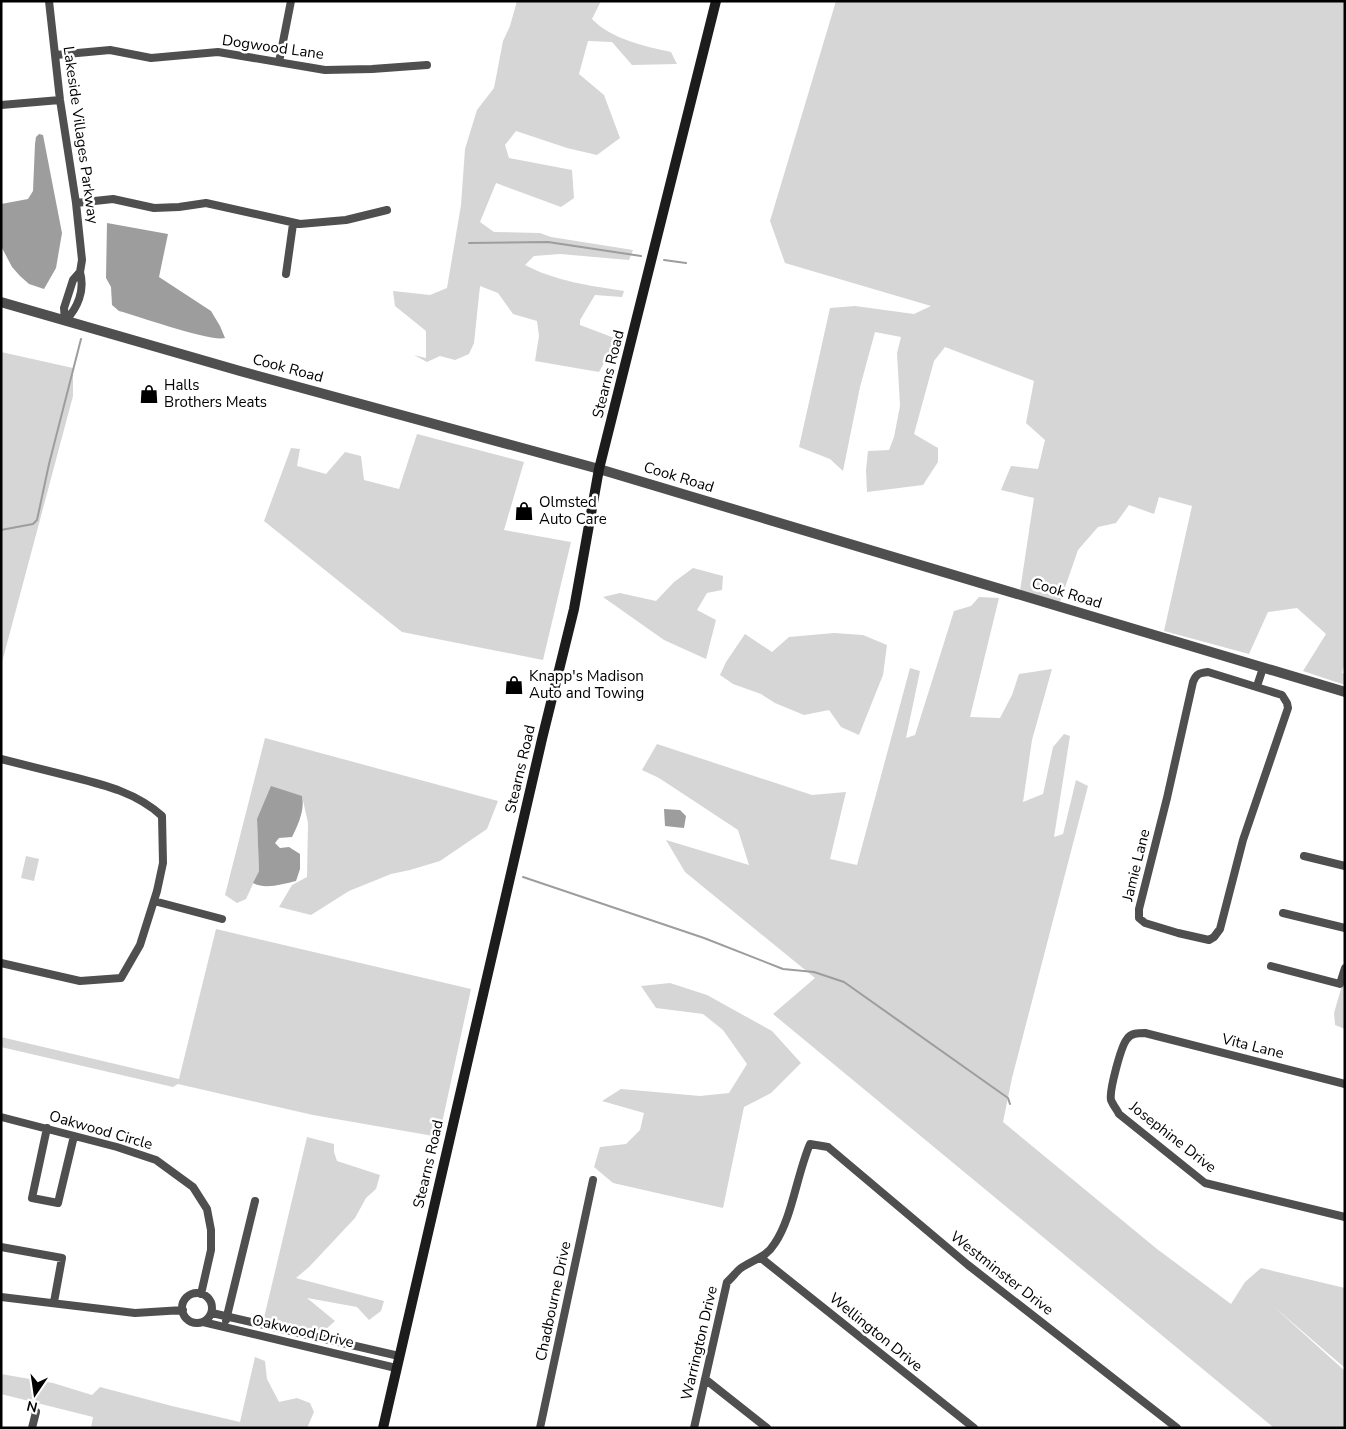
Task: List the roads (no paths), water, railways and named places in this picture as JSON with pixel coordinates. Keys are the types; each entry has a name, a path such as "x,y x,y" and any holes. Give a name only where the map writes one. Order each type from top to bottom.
{"main road":[{"name":"Stearns Road","path":"383,1428 542,739 574,609 599,469 716,1"}],"street":[{"name":"Lakeside Villages Parkway","path":"49,1 60,100 76,203 82,260 80,272 73,280 64,308 65,321"},
{"path":"279,62 291,1"},
{"name":"Dogwood Lane","path":"56,55 110,50 150,58 218,52 325,70 427,65"},
{"path":"1,105 60,100"},
{"path":"76,203 113,199 154,208 206,203 238,209 293,224 346,220 387,210"},
{"path":"286,274 293,224"},
{"name":"Cook Road","path":"1,302 240,371 599,469 1345,692"},
{"path":"1257,686 1263,668"},
{"name":"Jamie Lane","path":"1208,672 1257,686 1282,695 1288,708 1243,840 1220,929 1214,937 1208,940 1145,923 1139,918 1139,909 1167,798 1193,682 1200,673 1208,672"},
{"path":"1,759 108,786 151,805 162,816 163,863 154,902 140,945 121,978 80,981 1,962"},
{"path":"1304,856 1345,866"},
{"path":"154,902 222,919"},
{"path":"1283,913 1345,928"},
{"path":"1271,966 1340,984 1345,968"},
{"name":"Josephine Drive","path":"1154,1036 1136,1033 1127,1038 1123,1046 1112,1084 1111,1099 1119,1114 1205,1183 1345,1217"},
{"name":"Vita Lane","path":"1154,1036 1345,1084"},
{"name":"Oakwood Circle","path":"1,1117 47,1128 156,1160 193,1187 206,1209 211,1230 210,1250 201,1294"},
{"path":"47,1128 32,1198 58,1203 74,1136"},
{"name":"Warrington Drive","path":"694,1428 727,1282 740,1268 761,1258 775,1244 784,1226 810,1144"},
{"name":"Westminster Drive","path":"810,1144 828,1147 968,1265 1173,1427"},
{"name":"Chadbourne Drive","path":"540,1428 593,1180"},
{"path":"225,1327 255,1201"},
{"path":"1,1247 62,1258 54,1302"},
{"name":"Wellington Drive","path":"761,1258 974,1428"},
{"path":"196,1293 201,1294 209,1299 212,1304 212,1313 203,1322 191,1322 185,1316 183,1310 184,1301 187,1297 196,1293"},
{"path":"1,1297 54,1302 100,1310 135,1312 183,1310"},
{"name":"Oakwood Drive","path":"212,1313 399,1356"},
{"name":"Oakwood Drive","path":"203,1322 396,1368"},
{"path":"705,1379 767,1428"},
{"path":"32,1428 36,1412"}],"waterway":[{"path":"469,243 548,242 641,256"},
{"path":"664,260 686,263"},
{"path":"1,530 33,524 37,520 49,464 81,339"},
{"path":"523,877 704,938 783,969 814,972 844,982 1008,1098 1010,1104"}],"place":[{"name":"Halls Brothers Meats","path":"149,394"},
{"name":"Olmsted Auto Care","path":"524,511"},
{"name":"Knapp's Madison Auto and Towing","path":"514,685"}]}
